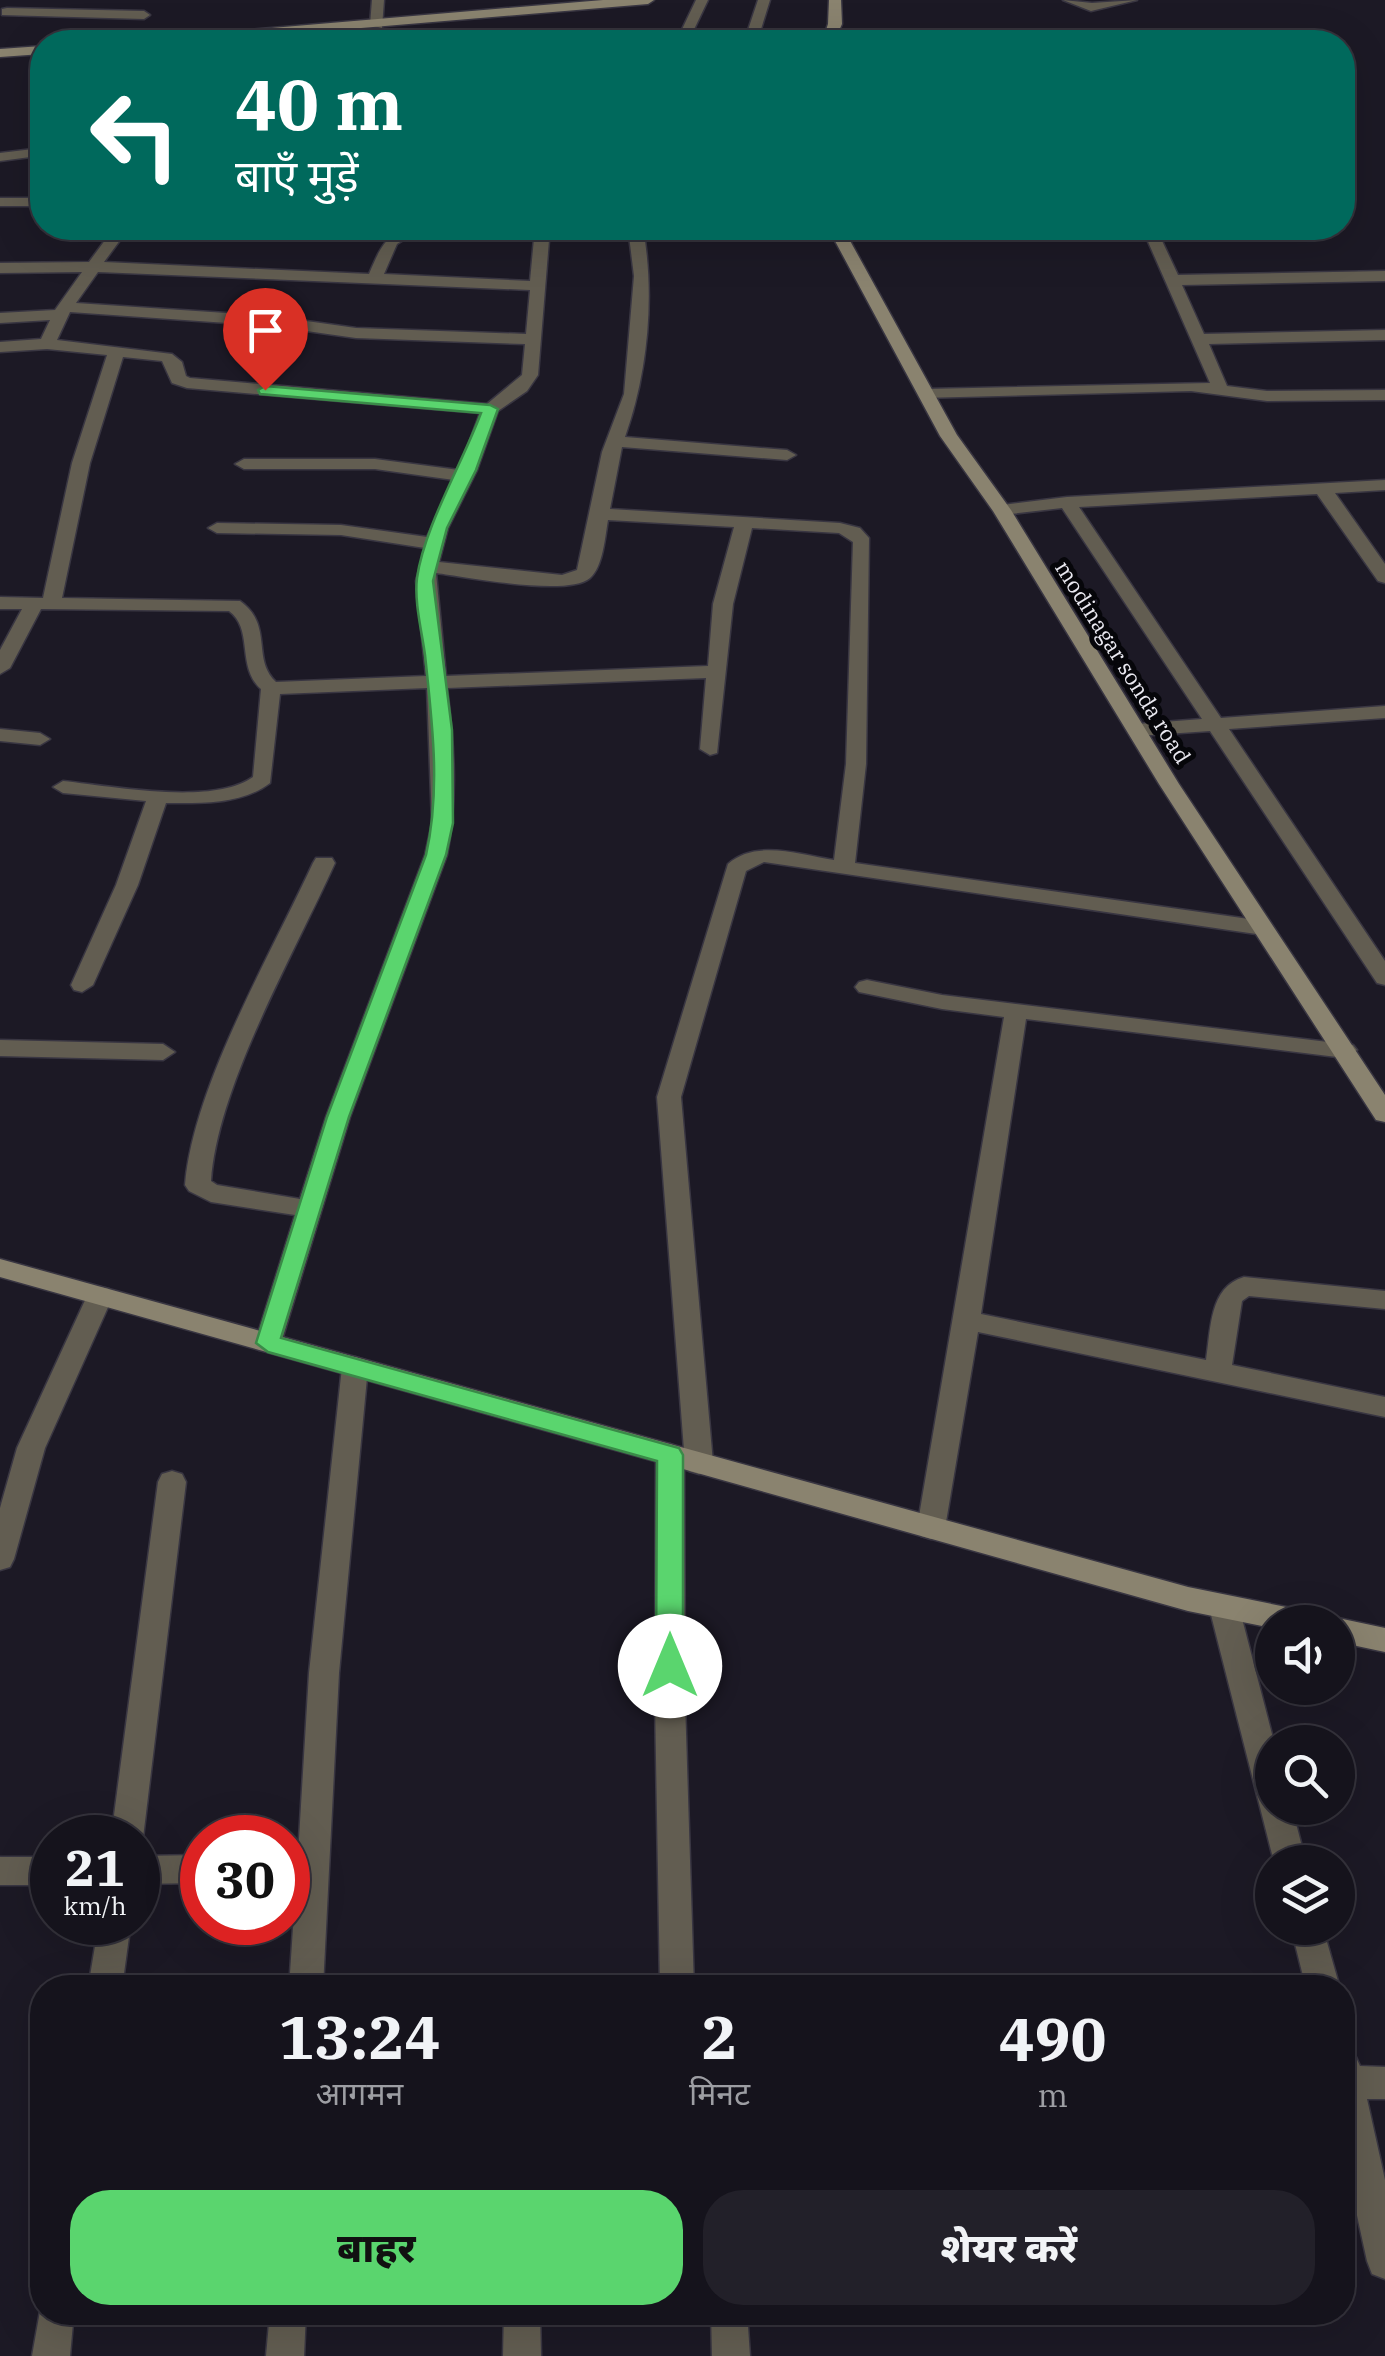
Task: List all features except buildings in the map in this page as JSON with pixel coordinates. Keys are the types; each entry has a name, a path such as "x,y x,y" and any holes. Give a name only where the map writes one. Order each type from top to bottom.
{"street":[{"path":"378,0 378,25"},
{"path":"343,30 512,7 648,0"},
{"path":"688,30 702,0"},
{"path":"754,30 764,0"},
{"path":"833,30 834,0"},
{"path":"1069,0 1091,7 1132,0"},
{"path":"4,15 144,15"},
{"path":"0,53 30,51"},
{"path":"0,157 30,153"},
{"path":"0,202 30,202"},
{"path":"46,344 62,311 111,240"},
{"path":"374,279 395,240"},
{"path":"268,1343 338,1117 436,855 443,823 442,730 425,581 434,544 490,409 521,387 530,375 542,240"},
{"path":"429,567 542,580 579,578 590,557 635,372 642,276 638,240"},
{"name":"modinagar sonda road","path":"842,240 938,393 950,436 1007,508 1137,730 1385,1114"},
{"path":"1154,240 1220,390"},
{"path":"0,268 90,267 540,286"},
{"path":"1172,280 1385,276"},
{"path":"0,318 62,311 254,320 356,333 534,339"},
{"path":"1198,339 1385,335"},
{"path":"0,348 46,344 166,357 174,362 178,379 187,383 490,409"},
{"path":"0,668 43,605 116,352"},
{"path":"938,393 1191,386 1268,396 1385,395"},
{"path":"616,441 788,455"},
{"path":"244,464 375,464 465,476"},
{"path":"1007,508 1385,486"},
{"path":"1322,488 1385,577"},
{"path":"1062,502 1204,724 1385,978"},
{"path":"601,514 840,528 854,532 862,542 856,764 844,867"},
{"path":"710,748 723,604 744,522"},
{"path":"218,528 340,530 434,544"},
{"path":"0,602 233,605 252,622 254,670 259,681 270,688 716,672"},
{"path":"62,787 158,796 242,793 257,788 263,779 270,688"},
{"path":"1137,730 1385,712"},
{"path":"0,735 40,739"},
{"path":"82,985 126,886 158,796"},
{"path":"678,1975 670,1702 685,1459 669,1097 736,868 747,859 764,856 1263,928"},
{"path":"310,1208 211,1193 198,1184 196,1169 226,1081 324,863"},
{"path":"867,987 1016,1011 1344,1050"},
{"path":"931,1528 991,1195 1016,1011"},
{"path":"0,1048 164,1052"},
{"path":"0,1268 931,1528 1255,1612"},
{"path":"1217,1374 1230,1297 1244,1286 1385,1300"},
{"path":"0,1558 31,1448 100,1296"},
{"path":"966,1320 1385,1408"},
{"path":"307,1815 355,1367"},
{"path":"130,1815 172,1482"},
{"path":"1224,1606 1255,1727"},
{"path":"1355,1634 1385,1640"},
{"path":"0,1871 30,1871"},
{"path":"107,1975 112,1945"},
{"path":"304,1945 305,1975"},
{"path":"1311,1945 1319,1975"},
{"path":"1355,2078 1385,2082"},
{"path":"1355,2126 1385,2261"},
{"path":"50,2356 54,2325"},
{"path":"285,2356 287,2325"},
{"path":"522,2325 522,2356"},
{"path":"730,2325 731,2356"}],"route":[{"path":"265,390 490,409 468,470 439,528 425,581 442,730 443,823 436,855 338,1117 268,1343 670,1455 670,1666"}]}
